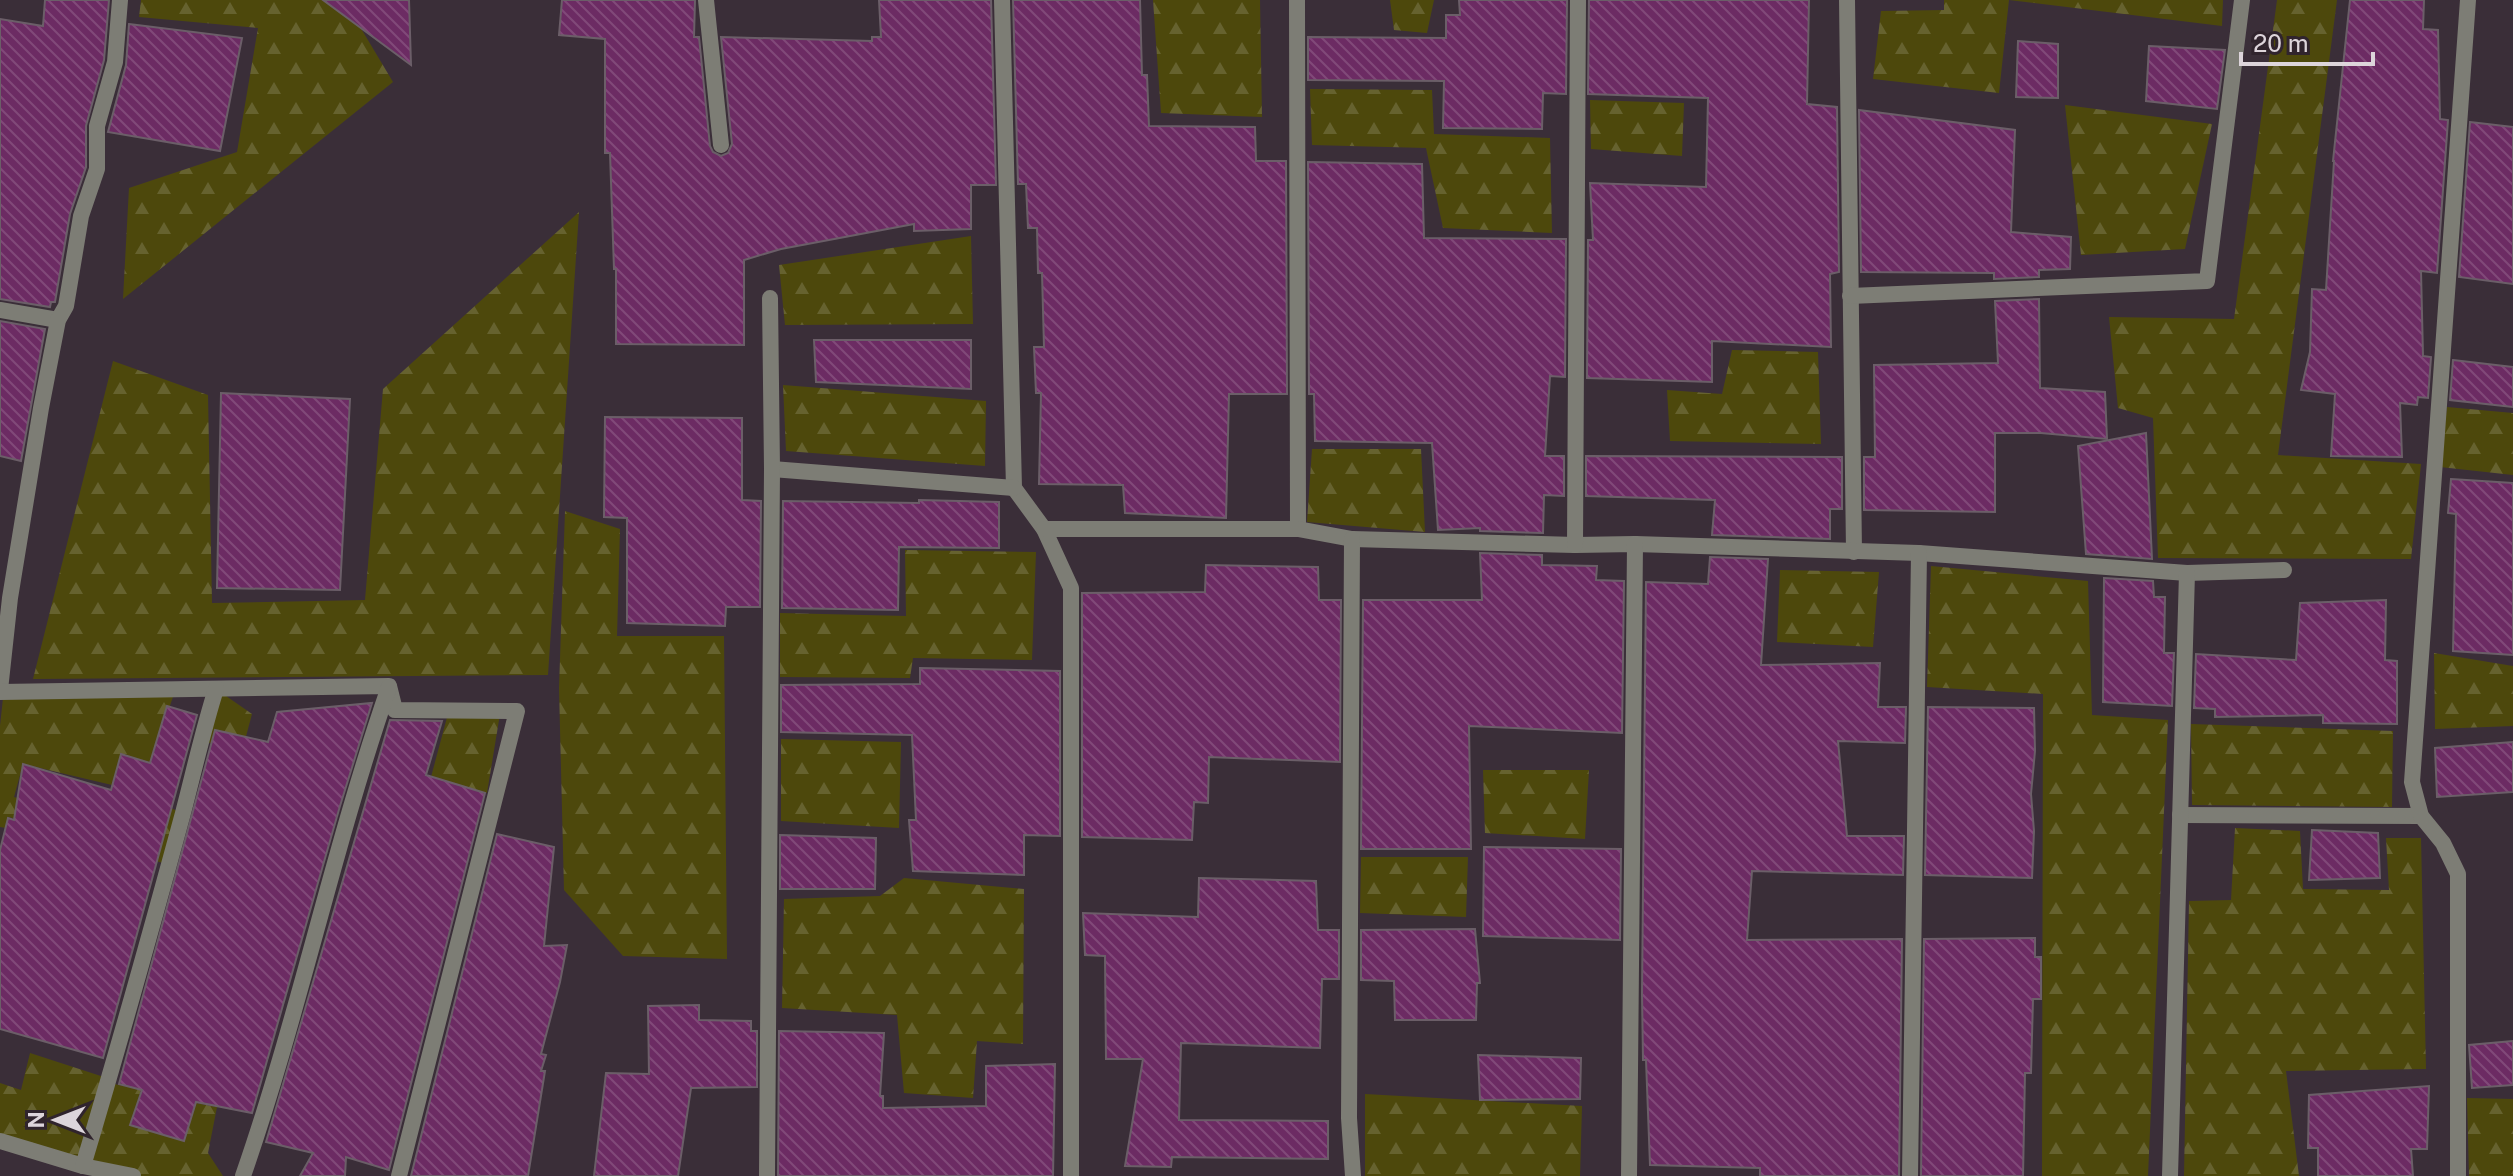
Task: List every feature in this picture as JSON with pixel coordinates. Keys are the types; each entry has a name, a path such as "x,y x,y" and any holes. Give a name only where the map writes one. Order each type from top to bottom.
{"street":[{"path":"120,0 115,62 97,126 97,169 81,216 66,306 58,320 10,598 0,691 389,686"},
{"path":"706,0 721,145"},
{"path":"1002,0 1014,488 1044,529 1071,588 1071,1176"},
{"path":"1297,0 1298,529"},
{"path":"1575,545 1578,0"},
{"path":"1847,0 1854,552"},
{"path":"1850,296 2207,281 2242,0"},
{"path":"2458,1176 2458,874 2443,843 2421,816 2412,782 2468,0"},
{"path":"767,1176 772,469 770,298"},
{"path":"0,310 58,320"},
{"path":"772,469 1014,488"},
{"path":"1044,529 1298,529 1352,539 1919,553 2187,573 2284,570"},
{"path":"1352,539 1349,1118 1353,1176"},
{"path":"1629,1176 1635,544"},
{"path":"1910,1176 1919,553"},
{"path":"2170,1176 2187,573"},
{"path":"243,1176 270,1099 359,772 389,686"},
{"path":"389,686 395,710 517,711 399,1176"},
{"path":"83,1166 126,1022 216,689"},
{"path":"2180,815 2421,816"},
{"path":"0,1141 83,1166 133,1176"}],"green space":[{"path":"141,0 344,0 393,82 123,299 129,188 237,152 258,28 139,17"},
{"path":"1153,0 1260,0 1262,117 1161,113"},
{"path":"1390,0 1434,0 1427,33 1394,30"},
{"path":"1944,0 2009,0 1999,93 1873,79 1881,11 1944,10"},
{"path":"2009,0 2223,0 2222,26"},
{"path":"2277,0 2337,0 2278,455 2421,464 2411,559 2158,558 2153,418 2118,408 2109,317 2234,319"},
{"path":"1310,89 1432,90 1434,134 1550,138 1552,233 1443,228 1426,148 1312,145"},
{"path":"1590,100 1684,103 1682,156 1591,149"},
{"path":"2065,105 2212,124 2185,249 2081,255"},
{"path":"579,212 548,675 33,679 113,361 208,395 212,603 365,600 383,389"},
{"path":"971,236 973,324 785,325 779,265"},
{"path":"1732,350 1818,352 1821,444 1670,441 1667,390 1722,394"},
{"path":"783,385 986,401 985,466 786,451"},
{"path":"2447,407 2513,413 2513,475 2440,467"},
{"path":"1312,449 1421,449 1425,532 1307,522"},
{"path":"565,511 620,529 617,636 724,636 727,959 623,956 564,890 559,688"},
{"path":"905,550 1036,552 1032,660 913,658 910,678 780,677 780,613 906,616"},
{"path":"1931,566 2088,581 2092,715 2168,720 2148,1176 2042,1176 2043,694 1927,687"},
{"path":"1780,570 1879,572 1873,647 1777,642"},
{"path":"2434,653 2513,666 2513,726 2435,729"},
{"path":"216,689 252,714 241,755 207,742"},
{"path":"174,694 150,763 121,755 113,784 180,812 166,864 9,817 6,828 0,827 3,698","holes":["23,764 112,785 103,822 14,797"]},
{"path":"449,710 500,714 487,793 431,777"},
{"path":"2191,724 2393,731 2392,807 2192,805"},
{"path":"781,739 901,742 899,828 781,821"},
{"path":"1483,770 1589,770 1585,839 1485,833"},
{"path":"2235,828 2300,831 2303,889 2389,890 2386,838 2421,838 2426,1069 2286,1071 2299,1176 2184,1176 2189,901 2231,900"},
{"path":"1361,857 1468,857 1466,917 1360,913"},
{"path":"904,878 1024,889 1023,1044 977,1041 973,1098 904,1093 897,1015 782,1008 784,899 880,896"},
{"path":"30,1053 107,1078 81,1162 0,1139 0,1083 21,1090"},
{"path":"110,1083 141,1090 130,1125 183,1141 196,1103 217,1107 208,1153 223,1176 141,1176 84,1165"},
{"path":"1365,1094 1582,1106 1580,1176 1365,1176"},
{"path":"2467,1098 2513,1099 2513,1176 2469,1176"}],"building":[{"path":"45,0 109,0 104,60 86,126 86,167 70,214 55,302 51,302 50,307 0,299 0,19 43,26"},
{"path":"323,0 409,0 411,65"},
{"path":"562,0 695,0 694,37 699,37 710,146 713,152 721,156 728,153 732,144 721,37 872,41 872,37 881,37 879,0 991,0 996,185 971,185 971,229 914,231 914,224 781,249 744,260 744,345 616,344 610,153 605,153 605,39 559,35"},
{"path":"1013,0 1140,0 1142,75 1147,75 1149,126 1255,127 1256,161 1286,161 1287,394 1229,394 1226,518 1125,513 1123,485 1039,484 1041,393 1036,393 1034,347 1044,347 1042,273 1038,273 1037,228 1028,228 1026,184 1018,184"},
{"path":"1459,0 1567,0 1566,94 1543,93 1542,129 1443,128 1444,81 1308,80 1308,37 1446,38 1446,15 1460,15"},
{"path":"1589,0 1809,0 1807,104 1837,107 1839,272 1830,274 1831,347 1712,341 1712,382 1587,378 1588,240 1593,240 1590,183 1706,187 1708,98 1588,94"},
{"path":"2350,0 2424,0 2423,29 2438,30 2440,119 2448,120 2437,273 2421,271 2423,356 2431,357 2428,398 2418,397 2417,405 2400,403 2402,457 2331,456 2335,394 2301,390 2310,352 2312,289 2326,290 2333,161"},
{"path":"129,24 242,38 220,151 108,132 126,65"},
{"path":"2018,41 2058,44 2058,98 2016,97"},
{"path":"2149,46 2225,50 2217,109 2146,101"},
{"path":"1859,110 2015,130 2011,232 2071,237 2070,269 2039,270 2039,277 1994,279 1994,273 1861,272"},
{"path":"2470,122 2513,127 2513,284 2459,277"},
{"path":"1308,162 1422,164 1424,238 1566,239 1565,377 1550,376 1545,456 1564,456 1564,496 1544,495 1543,533 1480,531 1480,528 1438,530 1432,443 1315,441 1314,394 1309,394"},
{"path":"2039,299 2040,388 2105,392 2107,439 2041,433 1995,433 1995,512 1864,510 1864,457 1875,457 1874,365 1998,363 1995,301"},
{"path":"0,321 45,329 21,461 0,456"},
{"path":"814,340 971,340 971,389 816,382"},
{"path":"2453,360 2513,367 2513,407 2450,400"},
{"path":"221,393 350,399 340,590 217,588"},
{"path":"605,417 742,418 742,500 761,501 760,607 726,607 725,626 627,623 627,518 604,517"},
{"path":"2146,433 2152,559 2086,554 2078,446"},
{"path":"1586,456 1842,457 1842,509 1830,509 1830,539 1712,535 1715,500 1586,496"},
{"path":"2451,479 2513,483 2513,655 2453,651 2456,514 2448,513"},
{"path":"919,500 999,502 999,548 899,547 898,610 782,608 783,501 919,503"},
{"path":"1480,553 1542,555 1542,565 1597,566 1596,580 1624,581 1622,733 1469,726 1471,849 1361,849 1363,600 1482,600"},
{"path":"1710,557 1768,559 1761,665 1880,663 1878,707 1906,707 1905,743 1838,741 1847,836 1904,836 1903,875 1752,871 1747,940 1902,939 1899,1176 1760,1176 1760,1168 1650,1165 1642,994 1646,582 1708,584"},
{"path":"1206,565 1318,567 1319,600 1341,600 1340,762 1209,757 1208,803 1194,802 1192,840 1082,837 1082,593 1205,592"},
{"path":"2104,578 2153,581 2154,597 2165,597 2164,653 2174,653 2172,706 2103,702"},
{"path":"2386,600 2385,660 2397,661 2397,724 2323,723 2323,715 2215,717 2215,709 2194,708 2196,654 2296,660 2300,603"},
{"path":"920,668 1060,671 1060,836 1024,835 1024,875 913,871 909,820 916,820 912,735 781,732 781,685 920,684"},
{"path":"372,703 252,1113 196,1102 184,1141 130,1125 142,1090 119,1084 215,730 268,742 277,712"},
{"path":"167,706 197,715 103,1058 0,1029 0,850 8,818 14,820 23,764 111,790 121,754 150,763"},
{"path":"1928,707 2034,708 2032,878 1925,875"},
{"path":"390,720 442,721 426,775 485,793 389,1170 346,1157 345,1176 300,1176 313,1153 266,1142"},
{"path":"2513,742 2513,792 2437,797 2435,748"},
{"path":"2312,830 2378,833 2380,878 2309,880"},
{"path":"497,834 554,847 544,946 567,945 541,1054 546,1055 541,1071 545,1071 528,1176 411,1176"},
{"path":"780,835 876,838 875,889 780,889"},
{"path":"1484,847 1621,849 1620,940 1483,936"},
{"path":"1199,878 1316,881 1318,930 1339,930 1339,979 1322,979 1320,1048 1181,1043 1179,1120 1328,1121 1328,1159 1172,1157 1171,1167 1125,1166 1143,1059 1106,1059 1105,956 1085,955 1083,913 1198,917"},
{"path":"1475,929 1480,983 1477,983 1476,1020 1395,1020 1394,981 1361,980 1361,930"},
{"path":"2035,938 2035,957 2041,957 2041,999 2033,999 2031,1073 2025,1073 2023,1176 1921,1176 1924,939"},
{"path":"699,1005 699,1020 751,1021 751,1031 757,1031 757,1087 691,1088 678,1176 594,1176 606,1073 649,1074 648,1006"},
{"path":"779,1031 884,1033 880,1096 883,1096 883,1108 986,1106 986,1066 1055,1064 1053,1176 778,1176"},
{"path":"2513,1041 2513,1085 2472,1088 2469,1045"},
{"path":"1478,1055 1581,1058 1580,1099 1480,1100"},
{"path":"2429,1086 2427,1149 2411,1149 2413,1176 2318,1176 2318,1148 2308,1148 2309,1095"}]}
